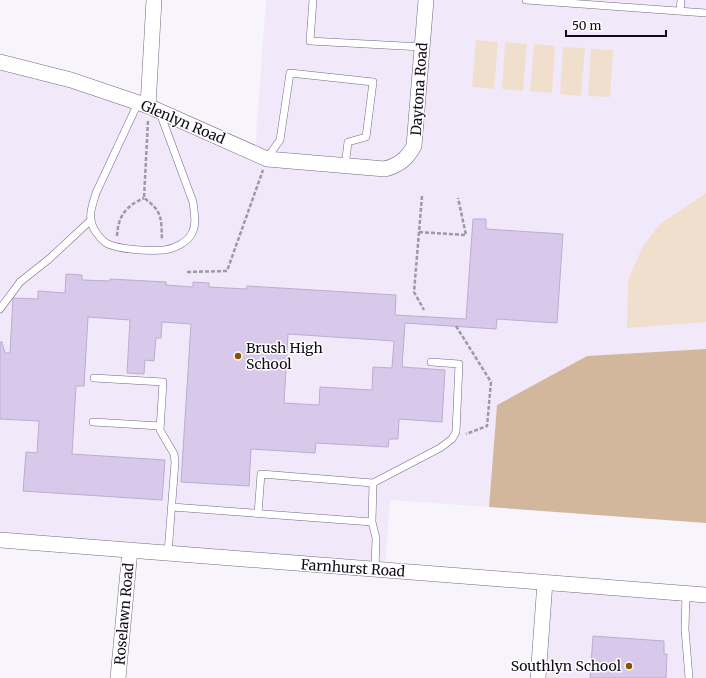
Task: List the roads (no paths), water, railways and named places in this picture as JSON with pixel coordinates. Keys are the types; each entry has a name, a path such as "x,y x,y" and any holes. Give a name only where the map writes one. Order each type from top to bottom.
{"street":[{"path":"149,107 154,0"},
{"name":"Daytona Road","path":"367,168 385,169 394,166 408,156 414,146 426,0"},
{"name":"Glenlyn Road","path":"0,62 71,80 149,107 267,158 367,168"},
{"name":"Farnhurst Road","path":"0,540 706,595"},
{"name":"Roselawn Road","path":"118,678 130,550"},
{"path":"538,678 545,582"}],"lane":[{"path":"312,0 310,41 422,47"},
{"path":"526,0 706,12"},
{"path":"680,11 681,0"},
{"path":"267,158 280,140 290,72 373,82 366,137 348,142 345,166"},
{"path":"149,107 192,202 194,216 193,232 188,239 178,246 165,250 129,249 106,243 95,231 91,220 92,208 96,193 149,107"},
{"path":"0,309 20,282 49,259 91,220"},
{"path":"258,514 261,474 373,483 440,448 452,439 456,432 460,364 431,362"},
{"path":"94,378 163,382 160,430 174,454 175,462 168,553"},
{"path":"93,422 160,426"},
{"path":"373,483 372,522 376,538 375,569"},
{"path":"172,507 372,522"},
{"path":"686,593 685,629 689,678"}],"place":[{"name":"Brush High School","path":"238,356"},
{"name":"Southlyn School","path":"629,666"}]}
